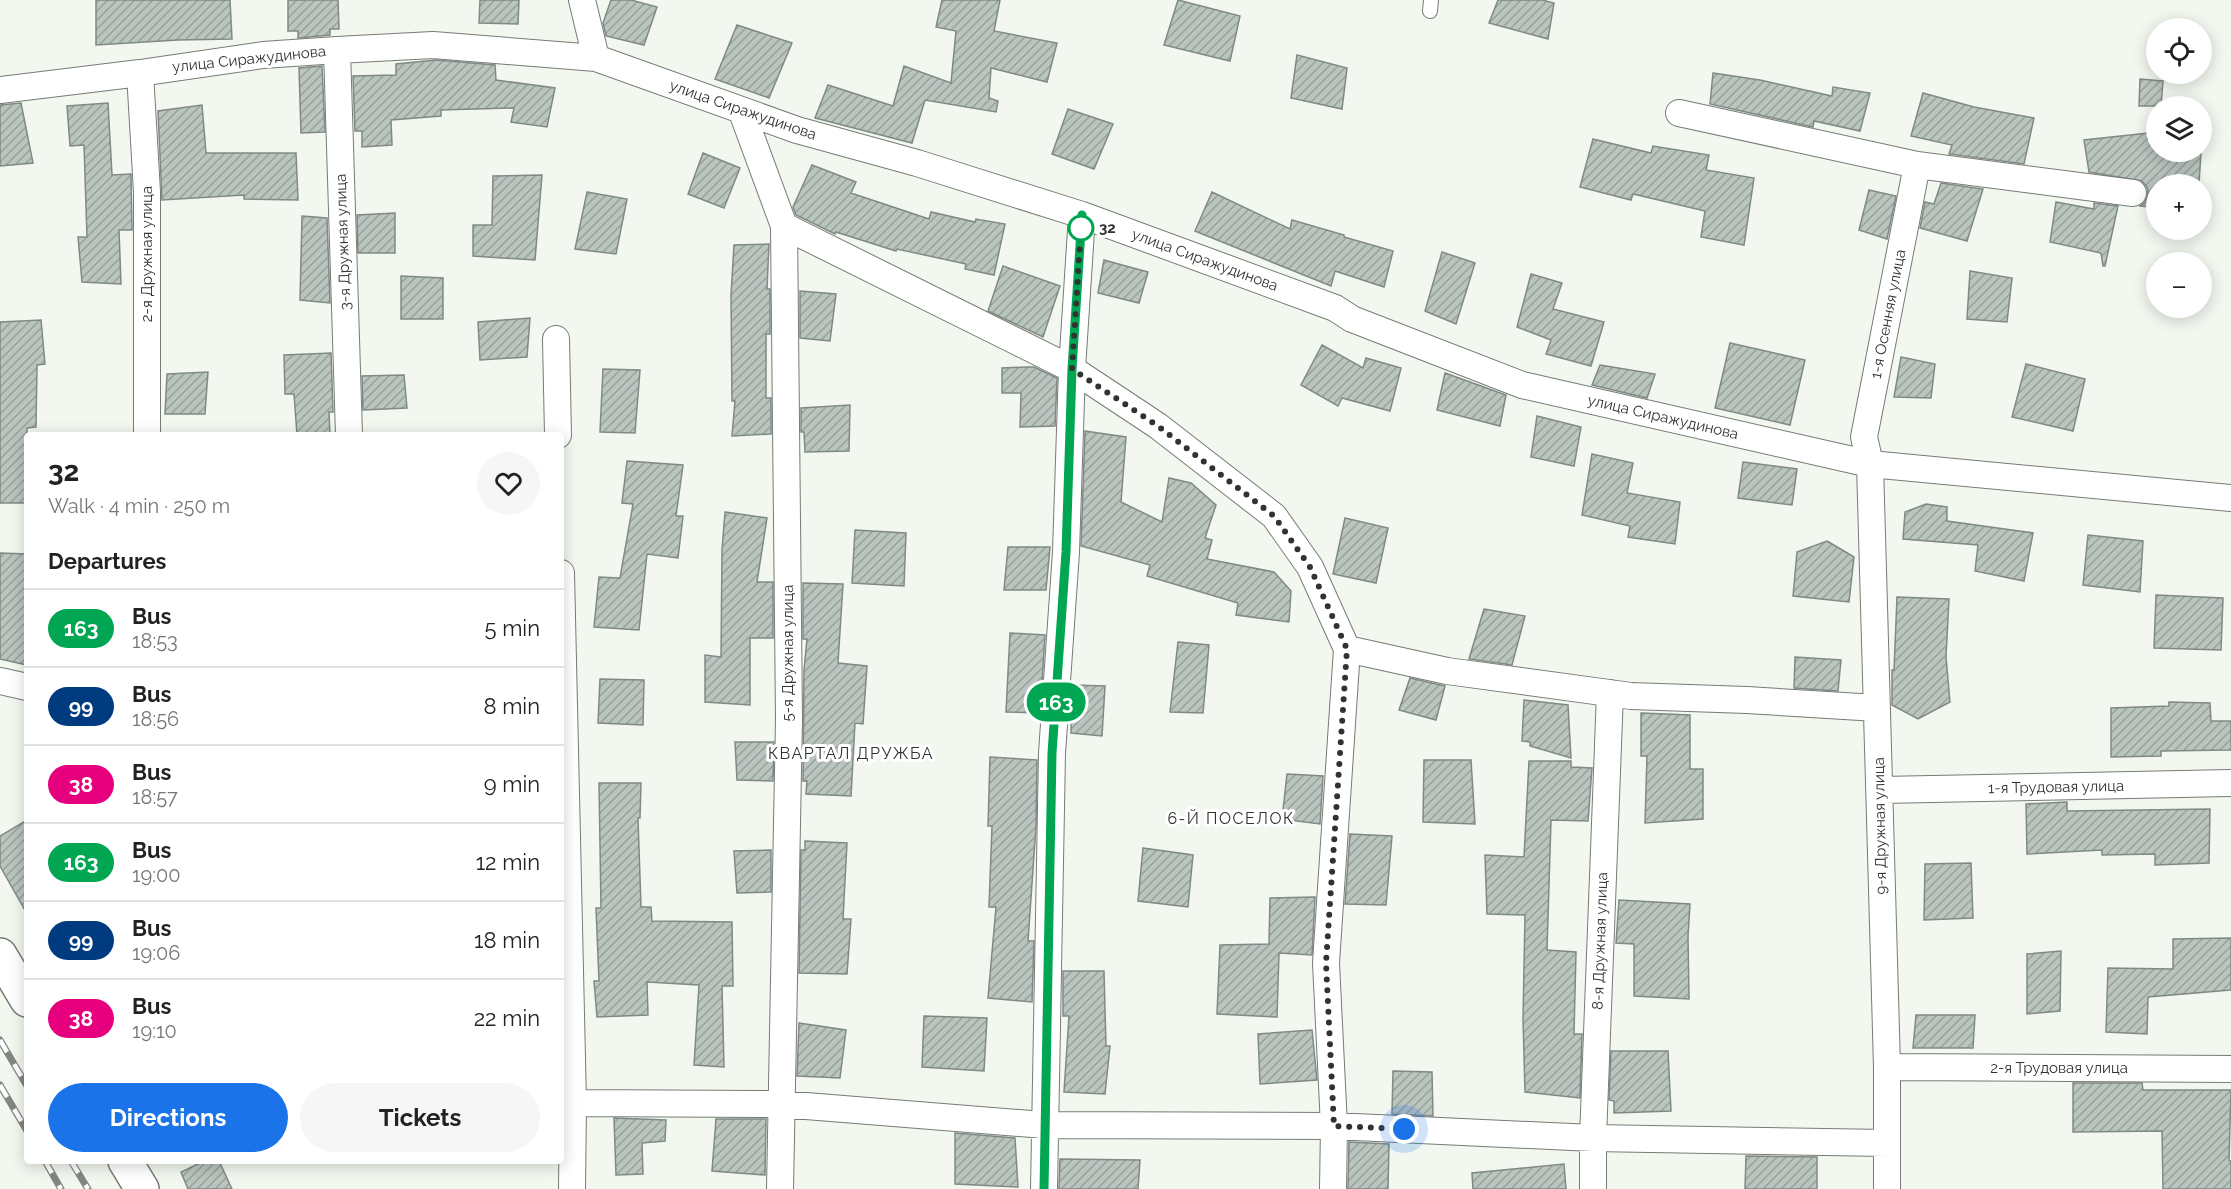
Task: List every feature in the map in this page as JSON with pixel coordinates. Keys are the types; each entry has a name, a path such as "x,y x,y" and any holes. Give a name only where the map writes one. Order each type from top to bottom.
{"street":[{"path":"582,0 596,58"},
{"name":"улица Сиражудинова","path":"0,90 140,73 263,54 337,50 433,45 596,58 797,130 917,163 1082,215 1335,308 1352,319 1522,385 1870,464 2231,498"},
{"name":"3-я Дружная улица","path":"337,50 349,432"},
{"name":"2-я Дружная улица","path":"140,73 147,192 147,432"},
{"name":"5-я Дружная улица","path":"742,112 784,226 789,719 780,1189"},
{"path":"1678,113 1917,165 2133,193"},
{"name":"1-я Осенняя улица","path":"1870,464 1864,437 1917,165"},
{"path":"1044,1189 1052,753 1067,529 1072,369 1082,215"},
{"path":"784,226 1072,369 1158,426 1274,516 1310,567 1347,649 1326,963 1334,1126 1332,1189"},
{"path":"556,339 558,432"},
{"name":"9-я Дружная улица","path":"1870,464 1881,790 1882,924 1887,1066 1887,1189"},
{"path":"1347,649 1447,671 1610,693 1877,708"},
{"path":"0,681 24,686"},
{"name":"8-я Дружная улица","path":"1593,1189 1610,693"},
{"path":"564,706 573,1103 572,1189"},
{"name":"1-я Трудовая улица","path":"1881,790 2231,783"},
{"path":"0,955 24,995"},
{"name":"2-я Трудовая улица","path":"1887,1066 2231,1069"},
{"path":"573,1103 782,1104 1044,1125 1334,1126 1593,1138 1887,1143"},
{"path":"127,1164 142,1189"}],"building":[{"path":"96,0 230,0 232,39 96,45"},
{"path":"288,0 338,0 339,29 330,29 330,35 298,38 298,31 288,31"},
{"path":"480,0 519,0 518,24 479,23"},
{"path":"611,0 631,0 657,7 644,45 606,36 603,23"},
{"path":"942,0 1000,0 994,31 1057,43 1047,82 991,68 989,98 998,101 996,112 925,100 912,143 815,118 828,85 893,106 904,66 951,83 956,31 936,27"},
{"path":"1178,0 1240,16 1230,61 1164,45"},
{"path":"1498,0 1542,0 1554,3 1548,39 1489,23"},
{"path":"737,25 792,43 769,98 715,79"},
{"path":"1297,55 1347,68 1342,109 1291,98"},
{"path":"436,60 495,65 496,80 555,88 547,127 511,122 514,108 441,110 441,116 391,120 392,145 362,147 362,131 355,131 353,76 396,75 396,64"},
{"path":"322,66 325,132 301,133 299,68"},
{"path":"1713,73 1760,80 1832,96 1833,87 1870,93 1860,131 1814,121 1813,127 1710,104"},
{"path":"2140,79 2146,80 2146,84 2163,84 2162,96 2146,96 2146,106 2139,106"},
{"path":"1923,93 1974,107 2034,118 2024,164 1949,154 1952,145 1911,136"},
{"path":"21,103 33,163 0,166 0,105"},
{"path":"108,103 112,175 131,174 132,230 119,230 121,284 82,282 78,237 87,237 84,145 70,146 67,106"},
{"path":"202,105 206,153 296,153 298,200 244,199 244,195 162,200 158,111"},
{"path":"1068,109 1113,124 1094,169 1052,154"},
{"path":"2146,133 2146,162 2200,162 2200,174 2146,174 2146,186 2142,181 2089,172 2084,140"},
{"path":"1593,139 1651,153 1653,146 1709,155 1706,170 1754,178 1744,245 1701,237 1705,211 1633,194 1631,200 1580,187"},
{"path":"703,153 740,168 724,208 688,194"},
{"path":"812,165 856,182 851,193 929,219 931,212 975,222 976,219 1005,224 994,275 965,269 966,264 897,249 896,251 836,232 835,234 796,215 793,207"},
{"path":"542,175 535,260 473,256 473,225 492,225 493,176"},
{"path":"1941,183 1983,189 1967,241 1920,228 1925,202 1934,204"},
{"path":"1869,190 1896,196 1887,239 1859,230"},
{"path":"587,192 627,199 616,254 575,249"},
{"path":"1212,192 1290,229 1292,220 1393,251 1384,287 1335,271 1331,286 1195,231"},
{"path":"2056,202 2094,209 2094,203 2118,206 2105,266 2103,266 2101,253 2050,242"},
{"path":"395,213 395,253 358,253 357,215"},
{"path":"302,216 327,218 330,303 300,300"},
{"path":"769,244 767,289 770,289 770,334 766,334 766,398 771,398 771,434 732,436 735,401 732,401 731,295 734,245"},
{"path":"1442,252 1475,263 1456,324 1425,311"},
{"path":"1104,260 1148,272 1139,303 1098,293"},
{"path":"1003,266 1060,286 1043,337 988,311"},
{"path":"1970,271 2012,278 2007,322 1967,319"},
{"path":"1531,274 1562,283 1553,309 1604,322 1591,366 1546,354 1551,340 1517,327"},
{"path":"401,276 443,278 443,319 401,319"},
{"path":"800,291 836,294 830,341 800,338"},
{"path":"530,318 527,357 480,360 478,322"},
{"path":"41,320 45,364 37,365 36,427 27,428 27,432 24,432 24,503 0,503 0,322"},
{"path":"1730,343 1805,360 1790,425 1715,408"},
{"path":"1322,345 1363,368 1366,358 1401,368 1390,411 1342,398 1338,406 1301,385"},
{"path":"331,353 333,412 329,412 330,432 297,432 294,394 285,394 284,355"},
{"path":"1901,357 1935,364 1931,398 1894,397"},
{"path":"2026,364 2085,379 2073,431 2012,417"},
{"path":"1600,365 1655,374 1647,398 1592,385"},
{"path":"1034,367 1057,378 1055,426 1020,427 1021,393 1002,393 1002,368"},
{"path":"603,369 640,370 635,433 600,432"},
{"path":"208,372 205,414 165,414 167,374"},
{"path":"1445,373 1506,395 1500,426 1437,410"},
{"path":"404,375 407,408 363,410 362,376"},
{"path":"850,405 849,451 805,452 804,432 801,432 801,408"},
{"path":"1537,416 1581,427 1574,466 1531,457"},
{"path":"1085,431 1126,437 1121,502 1162,522 1169,478 1191,483 1216,505 1205,538 1212,540 1207,559 1274,572 1291,591 1289,622 1236,615 1238,603 1147,576 1150,565 1081,546"},
{"path":"1592,454 1633,463 1627,493 1680,502 1675,544 1628,537 1630,526 1582,515"},
{"path":"627,461 683,465 676,516 683,516 678,558 647,554 639,630 594,627 599,577 620,578 633,504 622,503"},
{"path":"1743,462 1797,469 1792,505 1738,498"},
{"path":"1926,504 1947,507 1947,521 2033,533 2024,581 1975,571 1978,545 1903,539 1905,512"},
{"path":"725,512 767,518 757,582 773,582 773,638 750,638 750,705 705,702 705,655 721,657 722,550"},
{"path":"1345,518 1388,528 1376,583 1333,574"},
{"path":"855,530 906,533 904,586 852,583"},
{"path":"2088,535 2143,541 2140,592 2083,585"},
{"path":"1827,541 1854,557 1849,602 1793,596 1797,552"},
{"path":"1008,547 1050,547 1046,590 1004,590"},
{"path":"0,553 24,554 24,664 0,659"},
{"path":"803,583 843,584 838,663 867,666 863,724 855,723 851,796 806,794 807,781 803,781 804,670 807,639 803,639"},
{"path":"2156,595 2223,598 2221,650 2154,648"},
{"path":"1897,597 1949,599 1946,657 1950,702 1918,719 1892,705"},
{"path":"1484,609 1525,616 1512,665 1469,659"},
{"path":"1010,633 1045,635 1040,713 1006,712"},
{"path":"1178,642 1209,645 1203,713 1170,712"},
{"path":"1795,657 1841,660 1838,691 1794,688"},
{"path":"1410,678 1445,686 1436,720 1399,710"},
{"path":"600,679 644,680 643,725 598,723"},
{"path":"1072,685 1105,686 1102,736 1071,733"},
{"path":"1524,700 1568,705 1571,758 1530,746 1530,742 1522,741"},
{"path":"2169,702 2210,703 2211,721 2231,721 2231,750 2161,751 2161,756 2111,757 2111,708 2169,706"},
{"path":"1641,713 1690,715 1690,769 1703,769 1703,819 1645,823 1647,756 1641,756"},
{"path":"735,742 774,742 773,781 737,780"},
{"path":"990,757 1037,760 1036,826 1028,941 1034,941 1032,1002 988,998 996,907 989,907 992,826 988,826"},
{"path":"1424,760 1471,760 1475,824 1423,822"},
{"path":"1529,761 1571,761 1571,767 1592,768 1588,821 1551,820 1547,950 1576,952 1574,1034 1582,1034 1580,1098 1525,1092 1523,1019 1525,915 1487,914 1485,855 1524,857"},
{"path":"1287,774 1323,776 1320,824 1282,819"},
{"path":"599,783 641,783 640,818 638,818 641,907 651,907 652,921 732,922 733,986 722,986 724,1067 694,1065 699,985 647,982 648,1015 597,1017 594,981 599,981 596,908 601,908"},
{"path":"2067,802 2067,811 2210,809 2209,863 2155,865 2155,854 2102,855 2102,850 2027,854 2026,804"},
{"path":"24,822 24,909 0,866 0,836"},
{"path":"1350,834 1392,836 1386,905 1345,904"},
{"path":"805,841 847,843 843,919 851,919 847,974 799,973 801,850 805,850"},
{"path":"1143,848 1193,855 1188,907 1138,901"},
{"path":"771,850 771,892 737,893 734,851"},
{"path":"1971,863 1973,918 1924,920 1925,864"},
{"path":"1315,897 1312,955 1279,953 1277,1017 1217,1014 1220,945 1269,944 1270,898"},
{"path":"1619,900 1690,904 1689,999 1634,996 1634,944 1616,943"},
{"path":"2231,938 2231,990 2148,997 2147,1034 2106,1032 2108,968 2173,969 2173,939"},
{"path":"2061,951 2060,1011 2027,1014 2027,954"},
{"path":"1063,971 1104,971 1106,1046 1110,1046 1105,1094 1064,1092 1069,1016 1063,1016"},
{"path":"1916,1015 1975,1015 1973,1048 1913,1048"},
{"path":"924,1016 987,1018 984,1071 922,1067"},
{"path":"799,1023 846,1030 840,1078 797,1076"},
{"path":"1312,1030 1317,1080 1260,1084 1258,1034"},
{"path":"1611,1051 1668,1051 1671,1111 1614,1113 1614,1101 1609,1100"},
{"path":"1393,1071 1432,1072 1433,1116 1392,1114"},
{"path":"2073,1083 2142,1083 2143,1090 2231,1090 2229,1160 2231,1161 2231,1189 2163,1189 2162,1131 2073,1132"},
{"path":"614,1118 666,1120 665,1141 642,1143 643,1174 616,1175"},
{"path":"716,1119 766,1119 765,1175 712,1171"},
{"path":"955,1133 1015,1138 1018,1187 955,1184"},
{"path":"1349,1142 1389,1144 1388,1189 1348,1189"},
{"path":"1746,1156 1817,1157 1817,1189 1745,1189"},
{"path":"1060,1159 1140,1160 1138,1189 1059,1189"},
{"path":"198,1164 220,1164 232,1189 188,1189 181,1172"},
{"path":"1564,1164 1566,1189 1473,1189 1472,1173"}],"railway":[{"path":"0,1040 24,1081"},
{"path":"0,1085 24,1126"},
{"path":"47,1164 61,1189"},
{"path":"73,1164 88,1189"}],"bus line":[{"name":"163","path":"1044,1189 1052,753 1066,552 1071,461 1072,369 1082,215"}],"place":[{"name":"32","path":"1081,228"}],"district":[{"name":"КВАРТАЛ ДРУЖБА","path":"851,753"},
{"name":"6-Й ПОСЕЛОК","path":"1231,818"}],"route":[{"path":"1081,228 1072,369 1158,426 1274,516 1310,567 1347,649 1326,963 1334,1126 1404,1129"}]}
